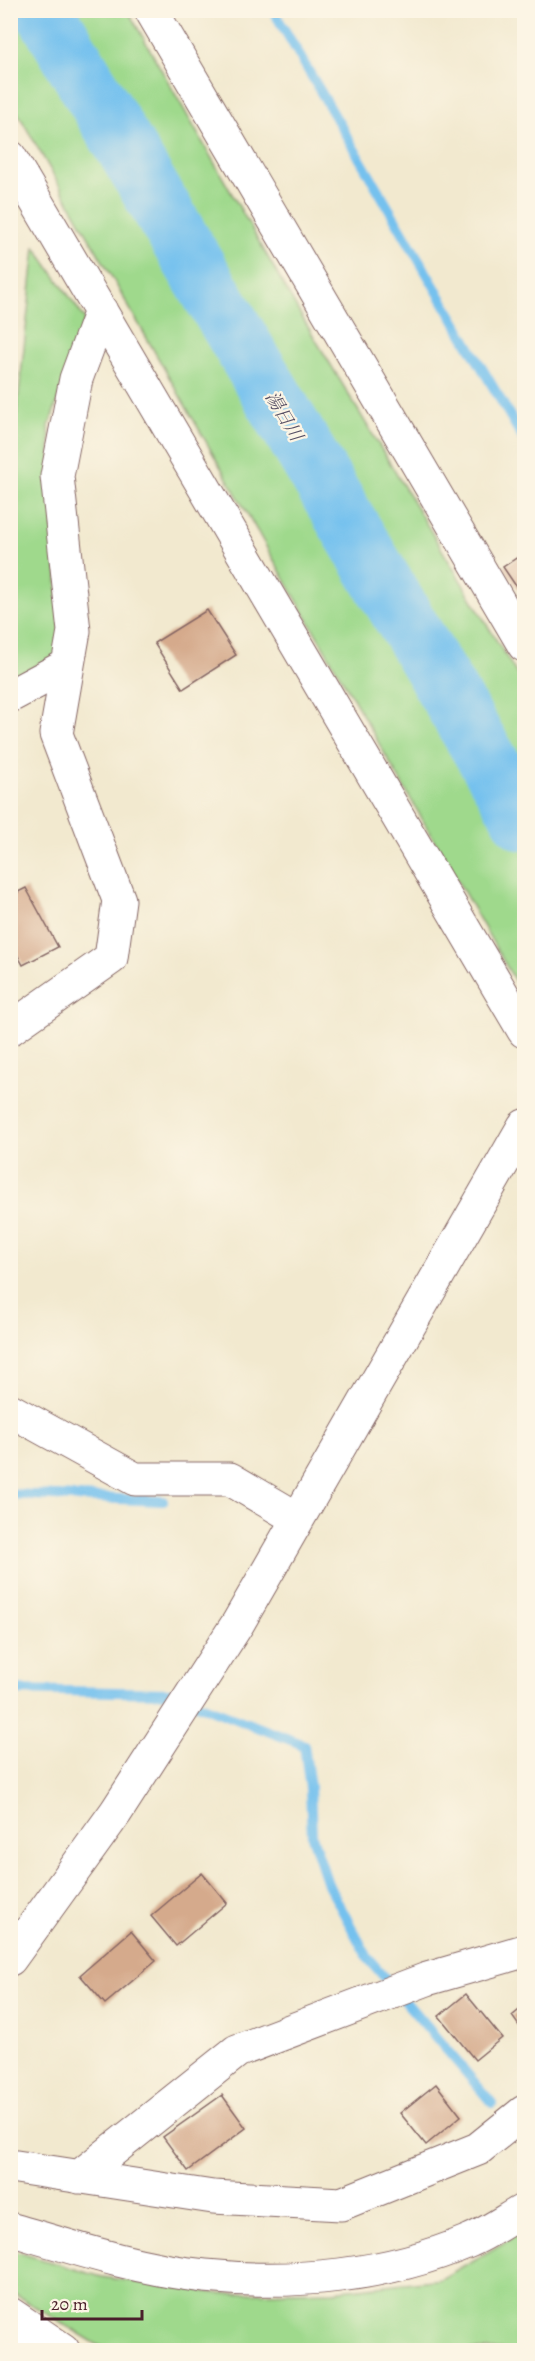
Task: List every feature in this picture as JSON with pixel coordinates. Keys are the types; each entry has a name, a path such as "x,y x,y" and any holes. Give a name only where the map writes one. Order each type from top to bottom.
{"main road":[{"path":"151,10 525,645"},
{"path":"10,157 525,1031"},
{"path":"10,1029 111,958 119,900 56,734 74,631 57,476 76,379 101,311"},
{"path":"10,696 68,665"},
{"path":"10,1959 116,1812 238,1623 525,1126"},
{"path":"10,1410 135,1479 231,1479 298,1519"},
{"path":"79,2178 237,2051 418,1982 525,1951"},
{"path":"10,2166 213,2197 340,2204 478,2149 525,2112"},
{"path":"10,2229 131,2262 203,2276 264,2280 364,2272 412,2262 471,2241 525,2210"},
{"path":"10,2314 63,2350"},
{"path":"10,2347 15,2350"}],"green space":[{"path":"10,11 128,11 299,312 524,686 524,997 11,101"},
{"path":"35,247 85,319 49,426 61,654 11,678 10,475"},
{"path":"524,2231 524,2350 106,2350 11,2292 10,2250 102,2277 221,2294 333,2291 441,2279"}],"building":[{"path":"524,553 524,598 503,567"},
{"path":"207,610 236,655 183,689 154,643"},
{"path":"26,888 58,947 23,965 10,941 10,896"},
{"path":"202,1873 227,1903 176,1946 151,1916"},
{"path":"131,1931 156,1961 105,2004 80,1975"},
{"path":"466,1994 502,2038 475,2060 439,2016"},
{"path":"524,2006 524,2033 512,2016"},
{"path":"436,2084 461,2116 426,2145 400,2113"},
{"path":"222,2095 246,2128 188,2171 163,2137"}],"waterway":[{"name":"湯日川","path":"44,10 524,821"},
{"path":"273,10 524,440"},
{"path":"10,1494 163,1501"},
{"path":"10,1690 169,1693 304,1745 310,1788 312,1836 328,1884 368,1958 492,2103"}]}
